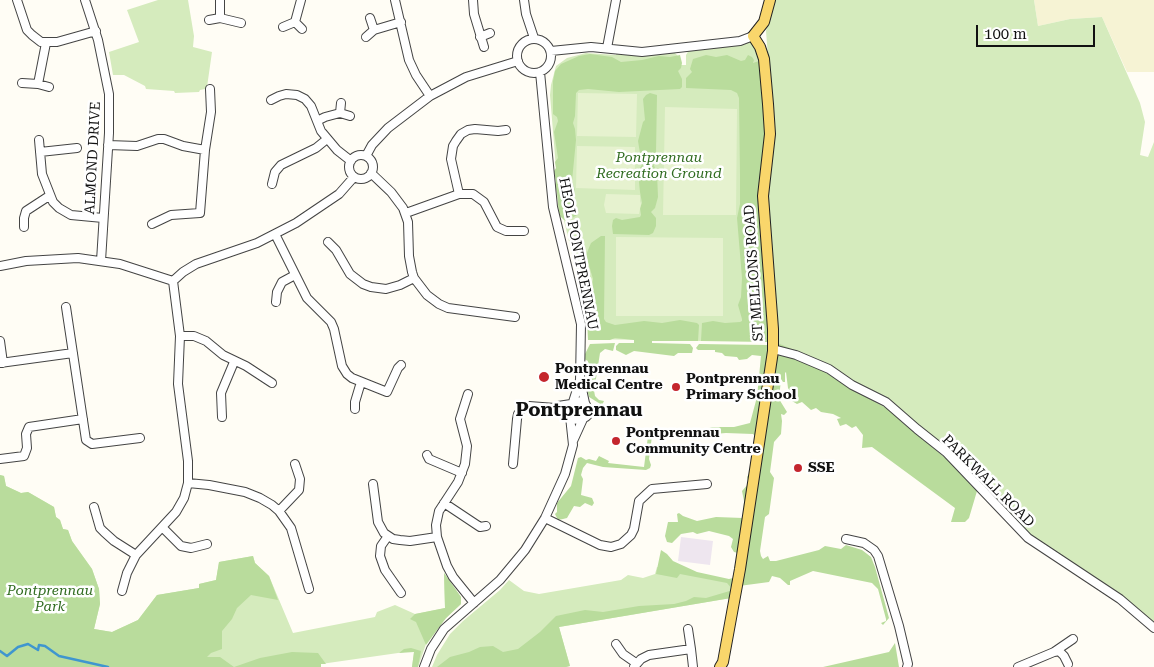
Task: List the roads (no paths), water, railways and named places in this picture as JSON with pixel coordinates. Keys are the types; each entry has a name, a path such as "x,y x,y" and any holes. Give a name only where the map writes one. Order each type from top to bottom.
{"main road":[{"path":"753,36 764,22 770,0"},
{"name":"ST MELLONS ROAD","path":"720,667 723,662 742,556 773,349 763,196 770,134 764,59 760,47 753,36"}],"street":[{"path":"17,0 27,30 36,38 46,43 58,42 96,31"},
{"name":"ALMOND DRIVE","path":"85,0 96,31 109,94 108,145 100,261"},
{"path":"220,0 220,18"},
{"path":"295,22 300,0"},
{"path":"395,0 409,60 416,75 430,96"},
{"path":"473,0 474,14 484,47"},
{"path":"524,0 526,14 534,38"},
{"path":"606,48 616,0"},
{"path":"209,20 220,18 241,23"},
{"path":"370,18 374,30"},
{"path":"282,27 295,22"},
{"path":"295,22 302,29"},
{"path":"366,37 374,30 401,22"},
{"path":"480,37 490,33"},
{"path":"551,51 591,47 642,52 740,41 753,36"},
{"path":"534,38 544,42 551,51 550,61 544,70 534,73 524,70 517,56 520,46 528,39 534,38"},
{"path":"38,84 46,43"},
{"path":"366,156 372,145 388,128 430,96 466,77 518,61"},
{"name":"HEOL PONTPRENNAU","path":"540,72 553,207 581,324 580,380 572,403"},
{"path":"22,83 49,87"},
{"path":"274,87 279,96"},
{"path":"152,224 171,215 200,213 210,112 210,89"},
{"path":"271,100 279,96 297,95 305,99 311,106 321,131 350,161"},
{"path":"340,113 341,103"},
{"path":"317,121 340,113 350,116"},
{"path":"459,194 452,159 453,146 456,140 468,130 506,130"},
{"path":"108,145 137,146 158,139 164,139 184,146 205,150"},
{"path":"272,184 272,170 316,148 327,139"},
{"path":"39,140 42,174 49,196 59,208 72,215 102,218"},
{"path":"40,152 77,148"},
{"path":"355,156 366,156 371,160 371,173 362,179 354,177 349,171 350,161 355,156"},
{"path":"371,173 391,192 406,213 409,232 409,256 414,278 427,295 448,308 514,317"},
{"path":"173,281 196,264 240,249 274,234 311,213 339,194 354,177"},
{"path":"406,213 459,194 473,194 484,202 497,227 506,231 524,231"},
{"path":"24,227 26,211 49,196"},
{"path":"274,234 311,304 331,322 344,370 352,378 387,392 401,365"},
{"path":"328,242 336,250 350,274 364,284 379,289 386,289 414,278"},
{"path":"0,266 26,261 64,258 100,261 133,267 173,281"},
{"path":"276,302 277,292 282,282 295,275"},
{"path":"122,591 127,573 136,555 180,506 187,491 188,461 178,384 180,336 173,281"},
{"path":"66,307 86,440 92,444 140,438"},
{"path":"180,336 200,338 234,362 246,366 272,383"},
{"path":"0,340 2,363 73,353"},
{"name":"PARKWALL ROAD","path":"773,349 796,355 829,369 886,402 916,429 946,452 1028,538 1120,599 1154,628"},
{"path":"222,417 221,393 234,362"},
{"name":"HEOL PONTPRENNAU","path":"580,380 585,403"},
{"path":"354,409 354,402 361,382"},
{"path":"468,394 460,420 467,446 466,464 437,519 438,537 447,566 474,603"},
{"path":"424,667 444,629 500,580 534,537 546,518 565,474 573,441 588,412 585,403 580,400 555,408 529,406 522,409 518,414 513,464"},
{"path":"572,403 570,416 573,441"},
{"path":"555,408 557,411 577,420 584,419"},
{"path":"0,459 24,456 27,448 26,434 30,427 83,419"},
{"path":"427,455 429,459 462,473"},
{"path":"279,511 299,490 300,479 295,464"},
{"path":"188,483 226,488 254,495 279,511 296,538 309,589"},
{"path":"373,484 378,522 384,533 393,538 410,541 438,537"},
{"path":"546,518 600,545 611,547 622,544 631,535 634,529 639,501 652,489 707,484"},
{"path":"444,503 480,527 486,526"},
{"path":"94,508 100,528 120,545 136,555"},
{"path":"162,528 181,546 190,548 207,544"},
{"path":"388,536 381,546 380,556 385,570 401,593"},
{"path":"846,539 864,544 874,550 878,556 909,666"},
{"path":"688,629 693,667"},
{"path":"1018,667 1054,652 1073,639"},
{"path":"616,644 623,654 635,665 649,654 691,649"},
{"path":"1054,652 1059,651 1068,664"}],"waterway":[{"path":"0,651 7,656 18,647 28,644 38,650 39,645 45,646 59,656 108,667"}],"place":[{"name":"Pontprennau Medical Centre","path":"544,377"},
{"name":"Pontprennau Primary School","path":"676,387"},
{"name":"Pontprennau Community Centre","path":"616,441"},
{"name":"SSE","path":"798,468"}],"district":[{"name":"Pontprennau","path":"579,410"}],"park label":[{"name":"Pontprennau Recreation Ground","path":"659,166"},
{"name":"Pontprennau Park","path":"50,600"}]}
